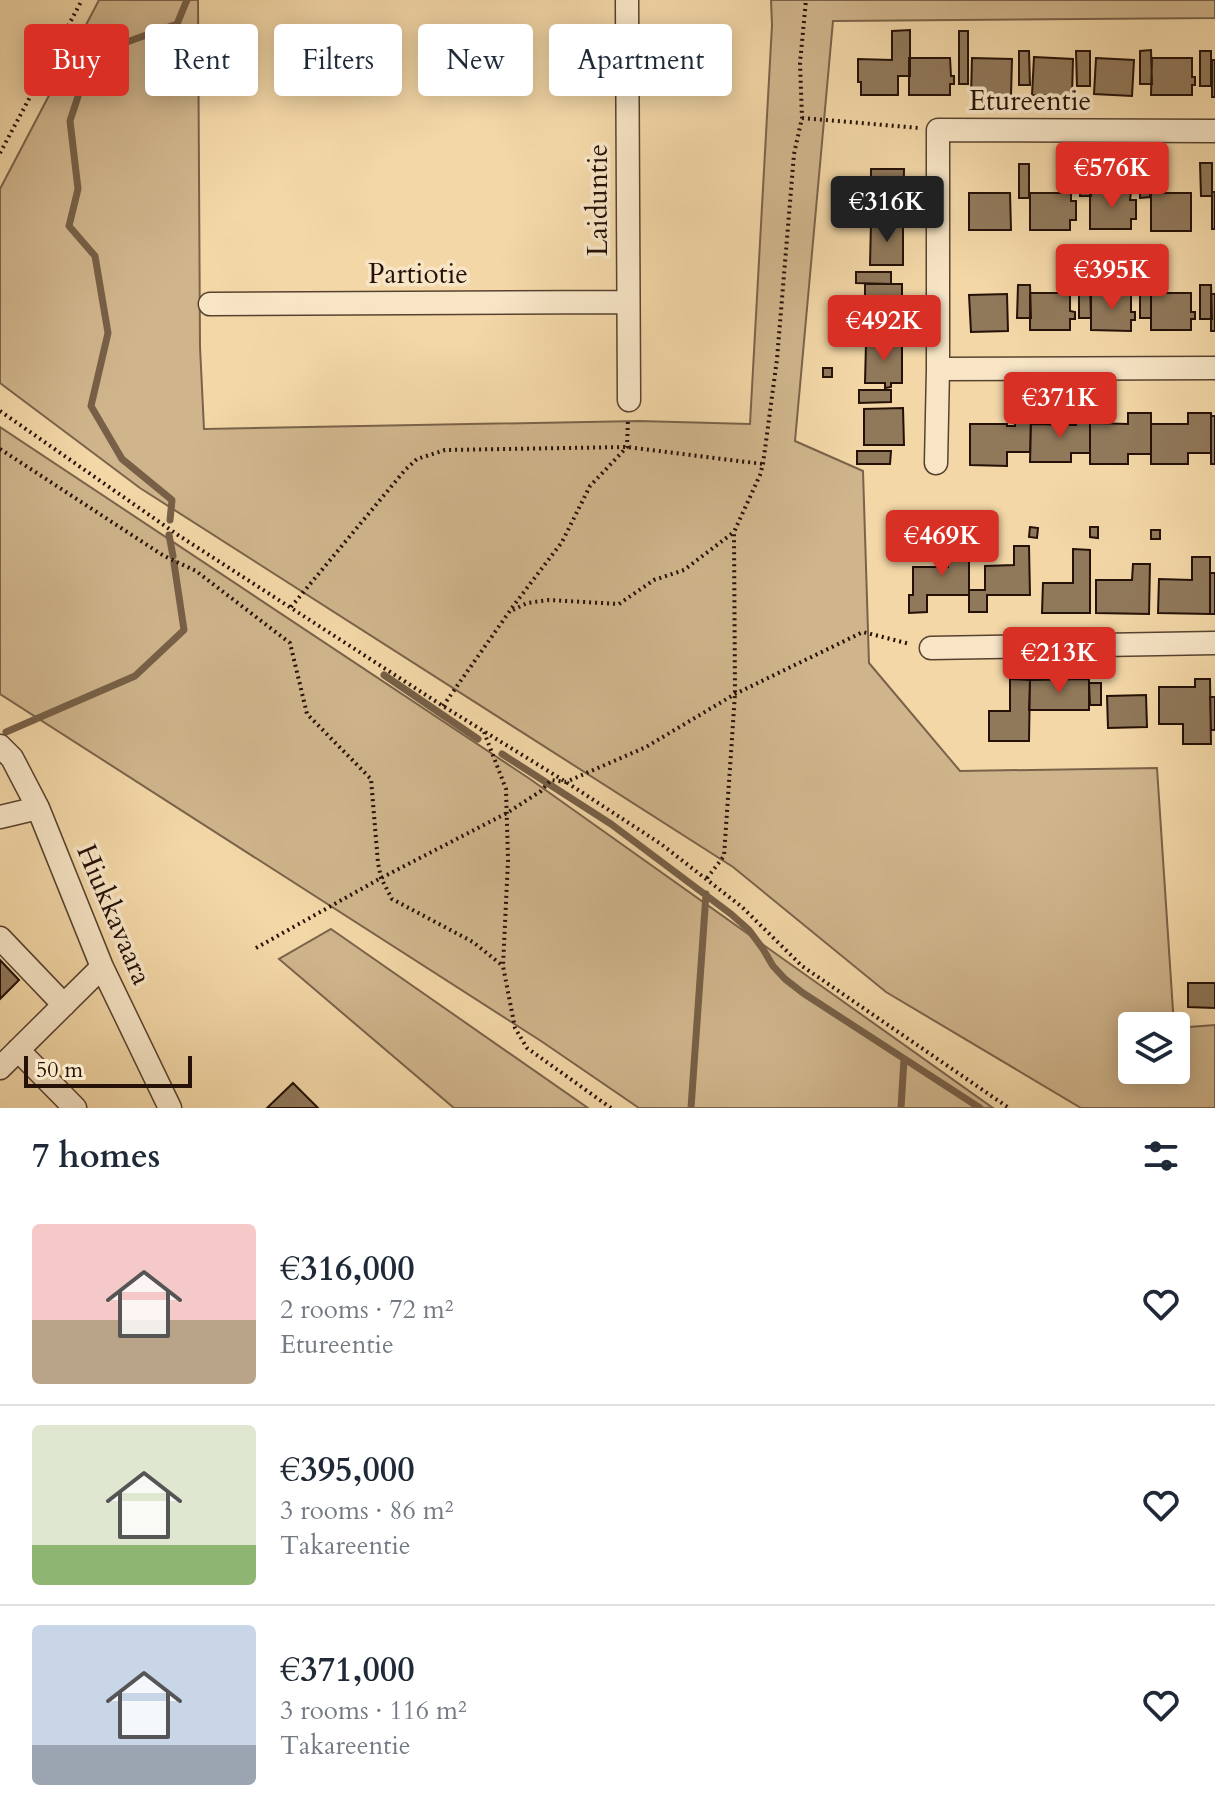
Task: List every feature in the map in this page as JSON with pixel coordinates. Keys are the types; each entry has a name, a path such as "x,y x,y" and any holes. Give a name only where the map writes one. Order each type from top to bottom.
{"street":[{"name":"Laiduntie","path":"627,0 629,400"},
{"name":"Etureentie","path":"936,463 938,130 1215,131"},
{"name":"Partiotie","path":"210,304 627,302"},
{"path":"938,369 1215,368"},
{"path":"931,648 1215,643"},
{"name":"Hiukkavaara","path":"0,746 12,758 38,808 102,967 170,1108"},
{"path":"0,817 38,808"},
{"path":"0,938 64,1005"},
{"path":"0,1068 102,967"},
{"path":"18,1050 75,1108"}],"path":[{"path":"0,153 82,0"},
{"path":"706,879 724,856 735,694 734,532 763,464 777,359 794,154 802,118 800,63 806,0"},
{"path":"802,118 938,130"},
{"path":"443,706 562,542 590,486 627,447 629,400"},
{"path":"0,411 178,535 661,844 742,907 802,966 1009,1108"},
{"path":"291,607 405,470 417,459 445,450 627,447 763,464"},
{"path":"0,449 164,556 196,571 290,643 307,714 371,779 378,863 381,878 392,899 473,942 503,966"},
{"path":"510,611 527,603 549,600 619,604 654,580 684,570 734,532"},
{"path":"256,948 381,878 507,813 541,791 551,780 566,782 646,747 735,694 863,632 931,648"},
{"path":"483,730 506,789 508,860 503,966 515,1028 527,1048 611,1108"}],"shaded area":[{"path":"99,0 198,0 198,24 145,24 145,96 199,96 200,347 204,429 639,421 750,424 771,0 1215,0 1215,18 833,21 795,441 863,471 869,663 960,771 1157,768 1173,1012 1118,1012 1118,1084 1190,1084 1190,1027 1215,1025 1215,1108 1081,1108 886,992 733,867 140,488 0,383 0,189 49,96 129,96 129,24 86,24"},
{"path":"0,427 530,779 993,1108 639,1108 541,1041 0,694"},
{"path":"331,929 588,1108 454,1108 279,959"}],"building":[{"path":"910,30 910,76 898,76 898,95 861,95 858,59 892,60 892,31"},
{"path":"959,31 968,31 968,84 959,84"},
{"path":"1151,50 1152,84 1140,84 1140,51"},
{"path":"1019,51 1029,51 1030,85 1019,85"},
{"path":"1076,51 1090,51 1090,86 1077,86"},
{"path":"1200,51 1211,51 1211,86 1200,86"},
{"path":"1034,57 1073,59 1072,96 1032,95"},
{"path":"909,58 950,58 954,84 950,84 950,95 909,95"},
{"path":"972,58 1012,59 1011,96 971,96"},
{"path":"1096,58 1134,60 1132,96 1094,94"},
{"path":"1152,58 1192,58 1195,85 1192,85 1192,95 1151,95"},
{"path":"1212,60 1215,60 1215,97 1212,97"},
{"path":"1080,163 1090,163 1091,196 1080,196"},
{"path":"1200,163 1212,163 1212,196 1201,196"},
{"path":"1019,164 1029,164 1029,198 1019,198"},
{"path":"1140,167 1150,167 1150,197 1140,198"},
{"path":"871,169 904,169 903,222 871,222"},
{"path":"1090,192 1131,192 1130,200 1136,200 1136,219 1131,219 1131,229 1090,229"},
{"path":"1212,192 1215,192 1215,229 1212,229"},
{"path":"969,193 1010,193 1011,230 969,230"},
{"path":"1030,193 1071,193 1071,201 1076,201 1076,220 1070,220 1070,230 1030,230"},
{"path":"1151,193 1191,193 1191,231 1151,231"},
{"path":"871,222 903,222 903,265 870,265"},
{"path":"856,272 891,272 891,284 856,283"},
{"path":"865,284 902,284 902,324 884,328 884,324 865,324"},
{"path":"1018,285 1030,285 1031,318 1017,318"},
{"path":"1079,285 1090,285 1091,318 1079,318"},
{"path":"1200,285 1211,285 1212,319 1200,319"},
{"path":"1140,286 1151,286 1151,318 1140,318"},
{"path":"1030,293 1070,293 1070,311 1075,312 1075,319 1070,319 1070,330 1030,330"},
{"path":"1091,293 1131,293 1131,312 1135,312 1135,320 1131,320 1131,331 1091,330"},
{"path":"1151,293 1191,293 1191,312 1195,312 1195,319 1191,319 1191,330 1151,330"},
{"path":"1007,294 1008,331 971,332 969,295"},
{"path":"1211,294 1215,294 1215,331 1211,331"},
{"path":"891,331 891,343 857,343 857,332"},
{"path":"866,343 902,343 902,383 891,383 891,387 885,388 885,383 865,383"},
{"path":"823,368 832,368 832,377 823,377"},
{"path":"859,390 891,390 891,402 859,403"},
{"path":"903,408 904,445 864,445 864,409"},
{"path":"1015,413 1031,413 1030,452 1007,452 1007,466 970,465 970,424 1015,426"},
{"path":"1076,413 1090,413 1090,453 1071,453 1071,462 1030,462 1031,424 1076,425"},
{"path":"1128,413 1151,413 1151,454 1128,454 1128,464 1090,464 1090,423 1128,424"},
{"path":"1188,413 1211,413 1211,453 1188,453 1188,464 1151,464 1151,424 1188,424"},
{"path":"1211,416 1215,416 1215,464 1211,464"},
{"path":"857,451 891,451 890,464 857,464"},
{"path":"1030,527 1038,528 1037,538 1029,537"},
{"path":"1090,527 1098,527 1098,538 1090,537"},
{"path":"1151,530 1160,530 1160,539 1151,539"},
{"path":"948,541 969,541 969,595 927,595 927,612 909,613 909,595 913,595 913,567 948,567"},
{"path":"1014,546 1029,546 1030,595 987,595 987,612 969,612 969,590 985,590 985,566 1014,565"},
{"path":"1073,549 1090,550 1090,613 1042,613 1043,583 1073,583"},
{"path":"1192,557 1210,557 1210,614 1158,613 1159,579 1192,580"},
{"path":"1133,564 1150,564 1149,614 1096,613 1096,580 1132,580"},
{"path":"1210,573 1215,573 1215,614 1210,614"},
{"path":"1010,679 1030,680 1029,741 989,741 989,711 1010,711"},
{"path":"1089,679 1089,710 1029,710 1030,680"},
{"path":"1195,679 1210,679 1211,744 1183,744 1183,724 1159,724 1159,687 1195,687"},
{"path":"1089,683 1101,683 1101,705 1090,705"},
{"path":"1146,695 1147,727 1108,728 1107,696"},
{"path":"1210,697 1215,697 1215,730 1211,730"},
{"path":"0,960 19,980 0,999"},
{"path":"1188,983 1215,983 1215,1008 1188,1007"},
{"path":"293,1083 318,1108 267,1108"}],"waterway":[{"path":"170,520 172,500 122,459 91,406 108,333 95,256 69,226 78,189 70,121 83,81 113,47 177,24 187,0"},
{"path":"169,535 173,556"},
{"path":"6,732 135,676 184,630 174,563"},
{"path":"384,675 478,739"},
{"path":"502,754 611,824 731,914 749,930 773,966 803,993 980,1108"},
{"path":"691,1108 706,894"},
{"path":"901,1108 904,1059"}]}
